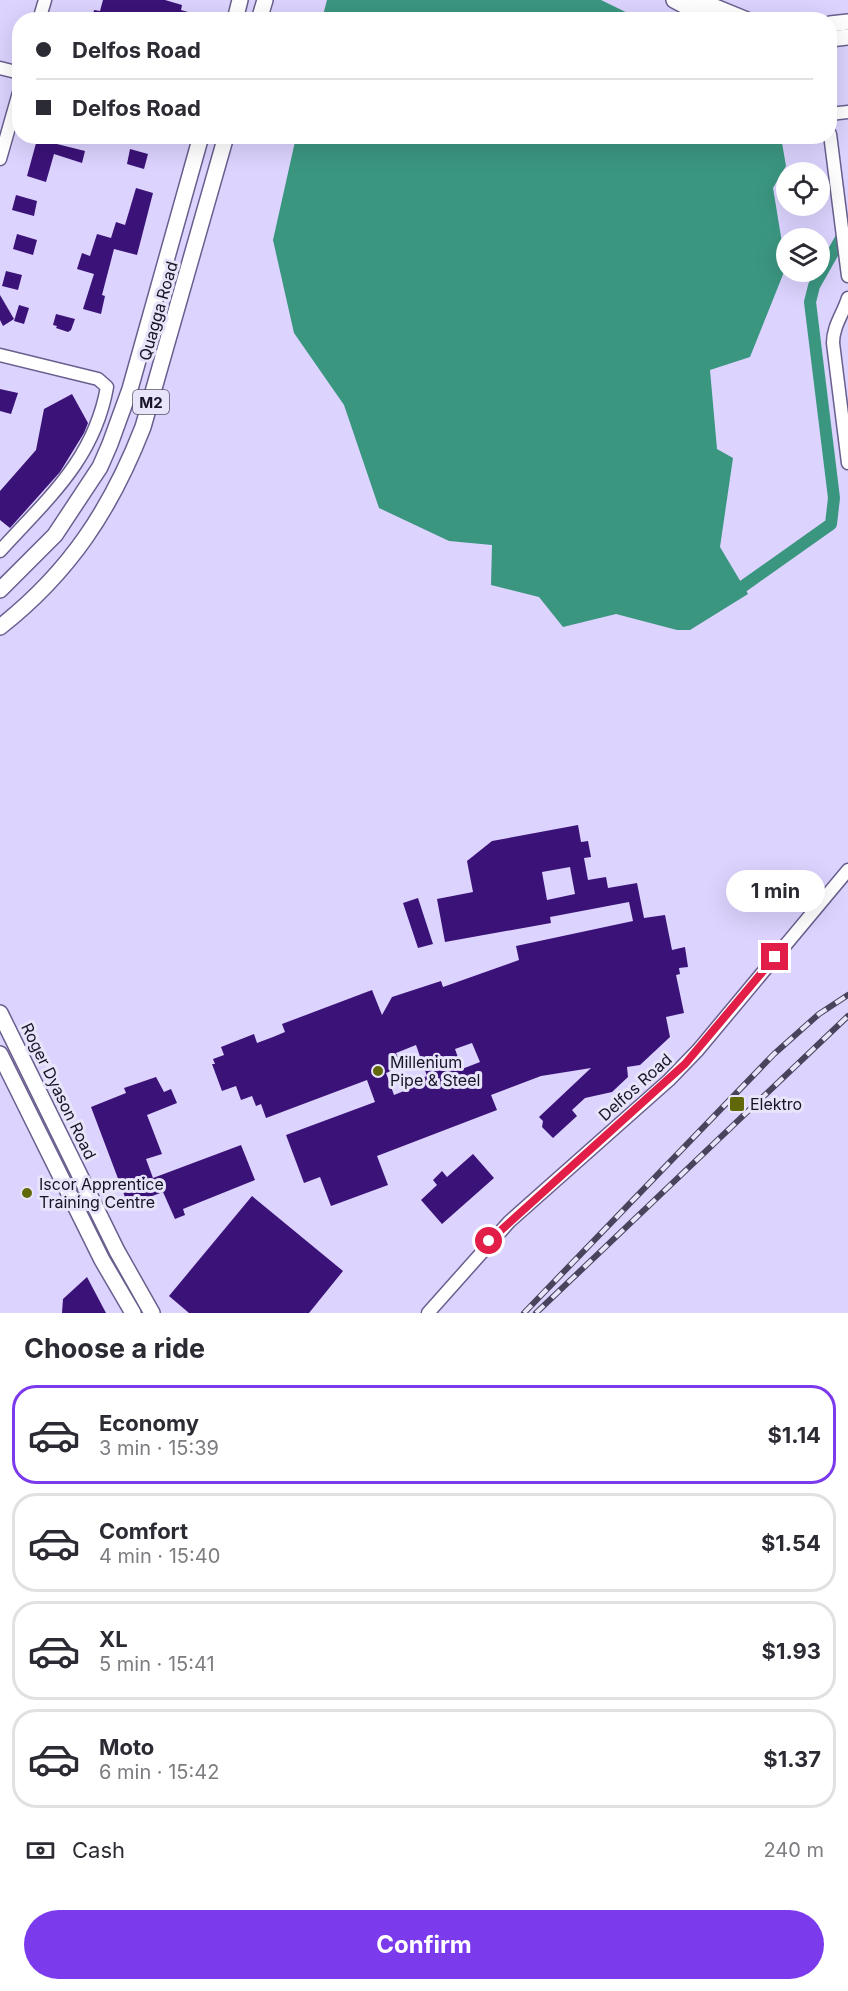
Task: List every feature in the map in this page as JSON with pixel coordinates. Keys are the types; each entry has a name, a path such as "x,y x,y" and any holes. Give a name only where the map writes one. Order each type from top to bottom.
{"main road":[{"path":"674,0 697,12"},
{"path":"698,0 727,12"},
{"name":"Quagga Road","path":"0,590 55,535 100,467 130,389 199,144"},
{"name":"Quagga Road","path":"0,627 33,600 69,561 90,535 126,472 149,408 224,144"},
{"name":"Roger Dyason Road","path":"0,1013 133,1283 152,1313"},
{"path":"0,1054 102,1260 133,1313"}],"street":[{"path":"0,159 12,117"},
{"path":"831,144 848,276"},
{"path":"848,298 845,314 836,323 832,343 848,463"},
{"path":"0,356 94,378 104,382 107,387 96,425 79,462 0,551"},
{"name":"Delfos Road","path":"428,1313 509,1222 685,1064 848,870"}],"shaded area":[{"path":"327,0 601,0 626,12 324,12"},
{"path":"294,144 782,144 785,162 776,162 776,183 773,188 780,228 776,228 776,282 780,282 750,357 710,370 717,449 733,458 720,547 748,594 690,630 677,630 616,614 563,627 539,597 491,585 492,545 449,541 379,508 344,405 294,333 273,240"}],"building":[{"path":"103,0 165,0 182,5 181,10 188,12 94,12 94,10 100,11"},
{"path":"36,144 57,144 85,151 82,163 54,154 46,182 27,176"},
{"path":"130,149 148,154 144,169 127,164"},
{"path":"136,188 153,193 137,255 114,249 102,295 105,296 101,314 83,309 94,274 77,269 82,253 90,256 97,234 111,238 116,222 125,225"},
{"path":"16,195 37,201 34,216 12,210"},
{"path":"17,234 37,240 33,255 13,249"},
{"path":"6,271 22,275 18,290 2,286"},
{"path":"0,295 14,319 3,326 0,320"},
{"path":"19,305 29,308 24,324 14,321"},
{"path":"56,314 75,319 71,330 68,332 53,325"},
{"path":"0,389 18,393 11,414 0,411"},
{"path":"72,394 88,423 84,433 60,472 10,528 0,520 0,491 36,450 44,409"},
{"path":"578,825 581,842 588,841 591,857 584,858 588,880 606,877 608,888 637,883 644,918 665,915 672,950 685,947 688,967 679,968 680,974 676,975 684,1013 666,1017 670,1037 640,1065 627,1067 628,1077 612,1092 585,1098 572,1110 577,1116 553,1138 542,1127 543,1121 539,1117 591,1068 541,1076 491,1095 497,1110 377,1156 388,1185 331,1206 320,1177 304,1183 286,1135 375,1102 367,1080 266,1118 261,1104 256,1106 252,1096 241,1100 236,1086 222,1091 212,1064 215,1064 213,1059 224,1055 221,1047 254,1034 257,1043 273,1037 285,1032 282,1024 372,990 382,1015 392,997 441,981 443,987 519,960 516,946 633,921 629,902 550,917 551,923 445,942 437,899 473,892 467,861 492,841","holes":["570,867 575,894 547,900 542,872","472,1043 480,1062 462,1069 455,1049","416,1045 427,1076 412,1082 414,1087 394,1095 386,1073 402,1067 396,1053"]},
{"path":"418,898 433,944 418,948 403,903"},
{"path":"156,1077 164,1092 171,1089 177,1103 147,1115 162,1154 146,1159 153,1178 241,1145 255,1180 183,1209 185,1215 175,1219 163,1192 128,1205 91,1107 126,1093 124,1088"},
{"path":"473,1154 494,1178 442,1224 421,1200 437,1185 433,1180 442,1171 447,1177"},
{"path":"252,1196 343,1271 309,1313 189,1313 169,1296"},
{"path":"87,1277 106,1313 62,1313 63,1299"}],"waterway":[{"path":"742,587 831,524 834,498 810,302 814,286 848,226"}],"railway":[{"path":"524,1313 774,1054 819,1014 848,995"},
{"path":"536,1313 848,1016"}],"place":[{"name":"Millenium Pipe & Steel","path":"378,1071"},
{"name":"Elektro","path":"737,1104"},
{"name":"Iscor Apprentice Training Centre","path":"27,1193"}],"route":[{"path":"489,1241 669,1080 698,1050 775,957"}]}
